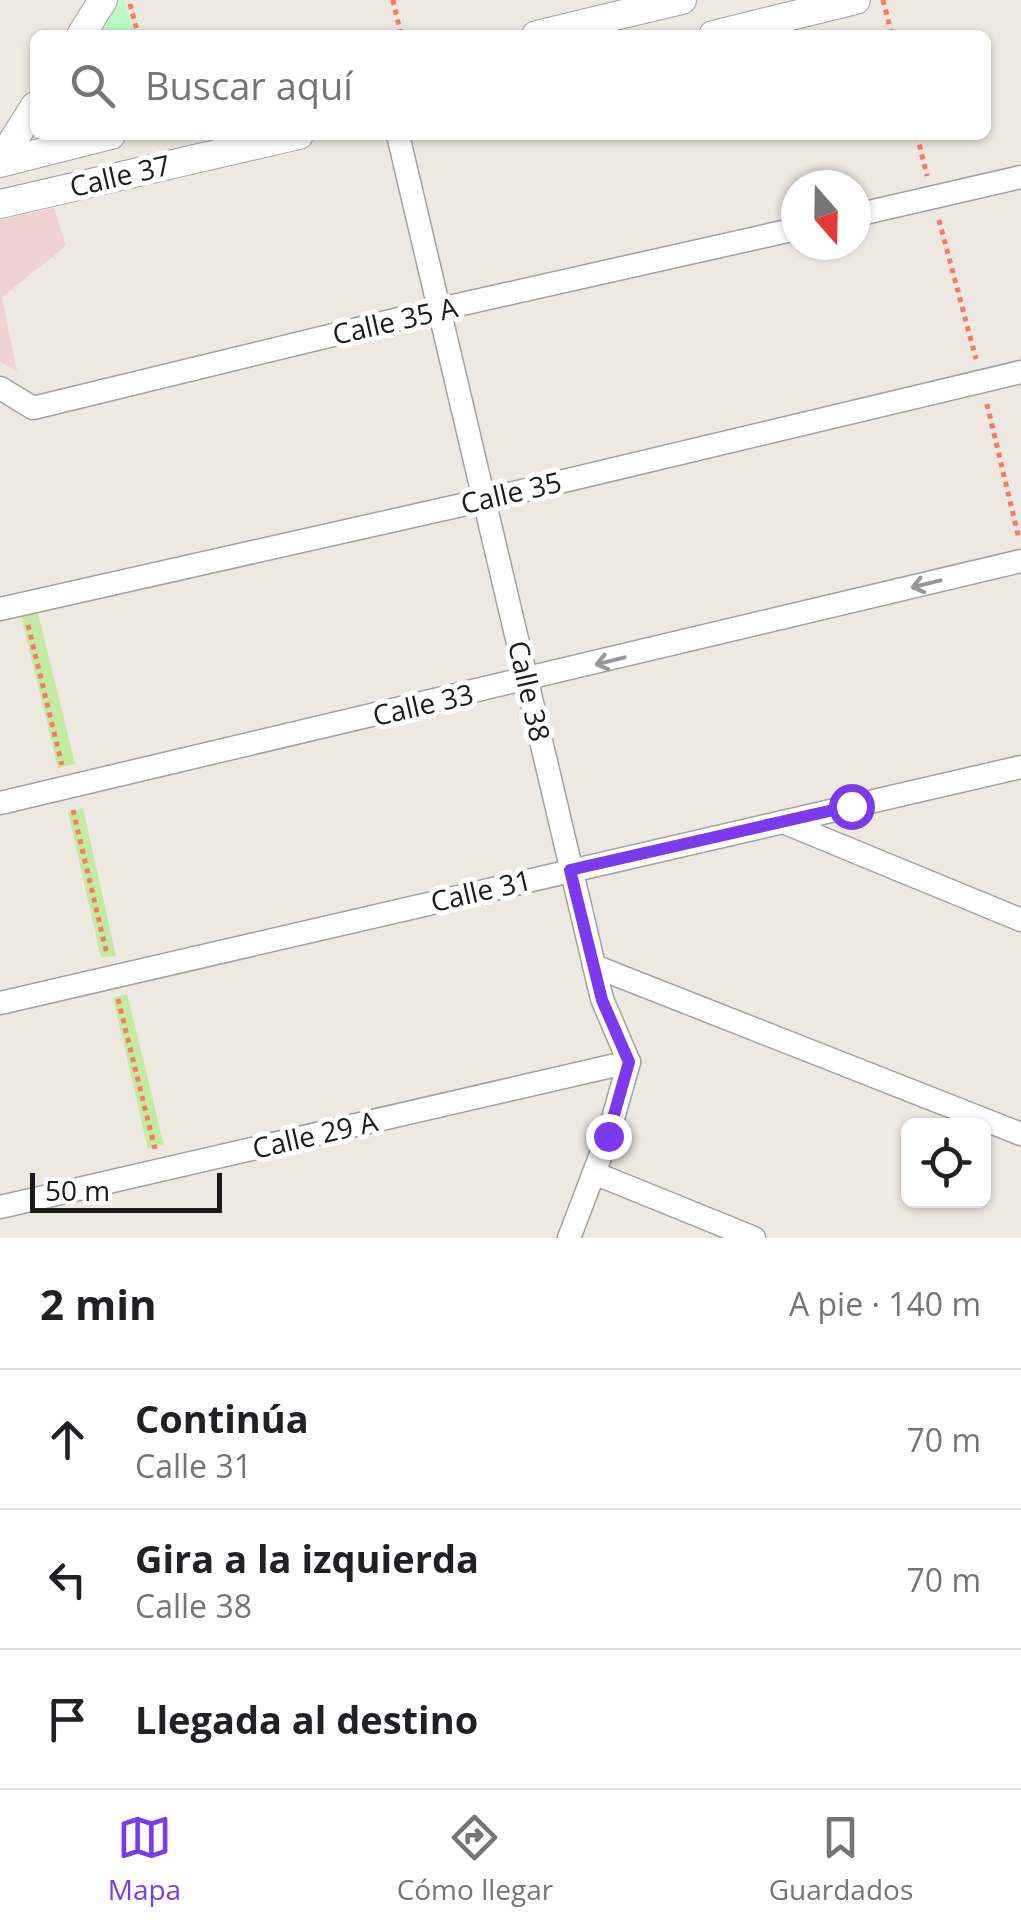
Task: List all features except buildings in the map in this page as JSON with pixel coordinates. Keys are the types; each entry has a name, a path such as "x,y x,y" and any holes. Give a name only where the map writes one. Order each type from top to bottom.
{"street":[{"path":"83,30 103,0"},
{"path":"557,30 682,0"},
{"path":"733,30 856,0"},
{"path":"0,162 30,114"},
{"name":"Calle 37","path":"0,162 91,140"},
{"name":"Calle 37","path":"0,204 277,140"},
{"name":"Calle 38","path":"399,140 602,1000 629,1062"},
{"path":"871,212 1021,177"},
{"name":"Calle 35 A","path":"0,388 33,408 781,232"},
{"name":"Calle 35","path":"12,607 1021,372"},
{"name":"Calle 33","path":"0,803 1021,561"},
{"name":"Calle 31","path":"0,1003 1021,767"},
{"path":"783,822 1021,920"},
{"path":"594,966 1021,1134"},
{"path":"569,1238 608,1136 629,1062"},
{"name":"Calle 29 A","path":"0,1207 629,1062"},
{"path":"594,1172 754,1238"}],"path":[{"path":"129,0 137,30"},
{"path":"393,0 400,30"},
{"path":"884,0 891,30"},
{"path":"918,140 982,381 1021,550"},
{"path":"12,607 68,788 161,1171"}],"shaded area":[{"path":"54,208 66,246 2,297 17,372 0,361 0,220"}],"green space":[{"path":"121,0 124,0 133,30 102,30"},
{"path":"38,613 75,764 58,768 21,616"},
{"path":"83,808 116,956 101,958 68,812"},
{"path":"127,994 164,1145 148,1149 113,998"}],"route":[{"path":"608,1136 629,1062 602,1000 570,870 851,806"}]}
